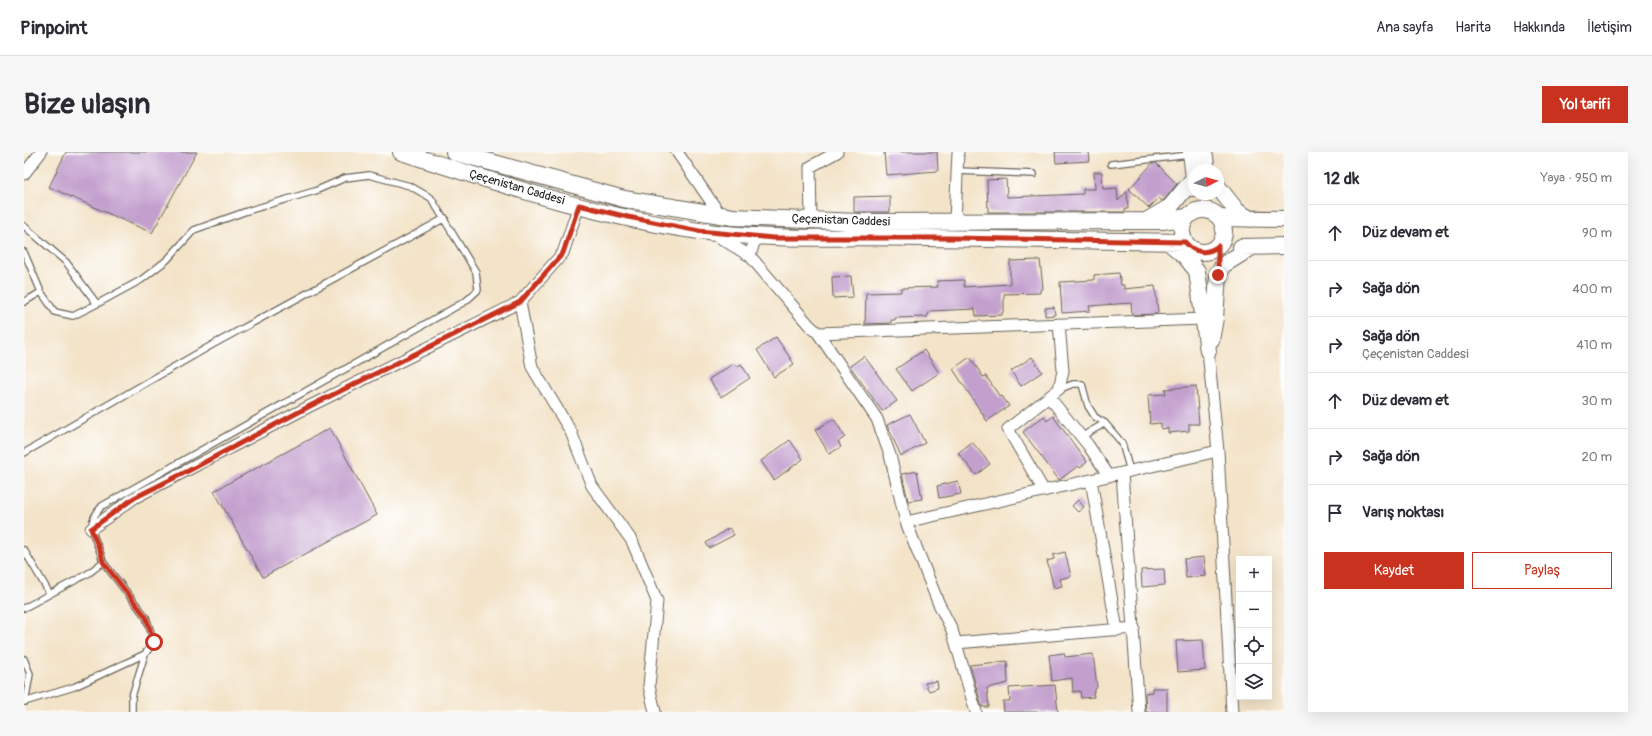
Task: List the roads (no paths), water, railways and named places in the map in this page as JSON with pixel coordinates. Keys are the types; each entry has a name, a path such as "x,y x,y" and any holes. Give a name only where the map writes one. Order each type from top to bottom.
{"main road":[{"name":"Çeçenistan Caddesi","path":"401,152 496,182 579,205 628,217 709,232 810,239 869,237 1185,242"},
{"name":"Çeçenistan Caddesi","path":"457,152 624,199 721,216 860,222 1163,221 1189,216"},
{"path":"1196,153 1202,164"},
{"path":"1195,164 1196,153"},
{"path":"1146,221 1170,207 1188,185"},
{"path":"1224,195 1237,211 1250,219"},
{"path":"1191,200 1189,216 1182,230 1185,242 1192,249 1201,252 1210,251 1218,246 1284,246"},
{"path":"1208,351 1216,318 1218,246 1224,235 1223,223 1214,200"},
{"path":"1189,216 1205,210 1219,216 1284,220"},
{"path":"1156,242 1173,246 1197,271 1208,351"},
{"path":"1218,275 1223,265 1252,247"}],"street":[{"path":"24,174 41,152"},
{"path":"677,152 721,216"},
{"path":"811,220 810,167 822,156 837,152"},
{"path":"955,221 958,152"},
{"path":"91,529 134,498 337,392 520,302 563,253 579,205"},
{"path":"709,232 750,256 809,326 818,333 877,419 890,455 906,522 956,643 976,712"},
{"path":"750,256 756,236"},
{"path":"520,302 532,367 571,432 592,486 632,541 658,601 649,686 655,712"},
{"path":"818,333 1204,319"},
{"path":"1044,491 1008,429 1059,389 1063,371 1059,324"},
{"path":"1208,351 1218,451 1232,712"},
{"path":"1049,397 1081,437 1109,476"},
{"path":"906,522 1218,451"},
{"path":"1126,472 1139,712"},
{"path":"1091,480 1117,630"},
{"path":"956,643 1134,628"}],"lane":[{"path":"1111,164 1196,153"},
{"path":"957,171 1034,174"},
{"path":"24,252 41,292 55,312 72,316 141,280 167,260 194,230 247,211 315,191 345,178 369,175 410,186 431,198 476,272 478,290 466,301 102,506 93,515 91,529 103,562 146,617 154,642 145,654 132,696 132,712"},
{"path":"24,453 212,345 444,218"},
{"path":"24,226 66,262 97,304"},
{"path":"24,302 41,292"},
{"path":"1059,389 1073,384 1082,384 1088,406 1095,417 1105,423 1122,443 1126,472"},
{"path":"1081,437 1105,423"},
{"path":"24,550 50,594"},
{"path":"24,608 89,573 103,562"},
{"path":"24,659 30,674 24,702 74,687 145,654"}]}
